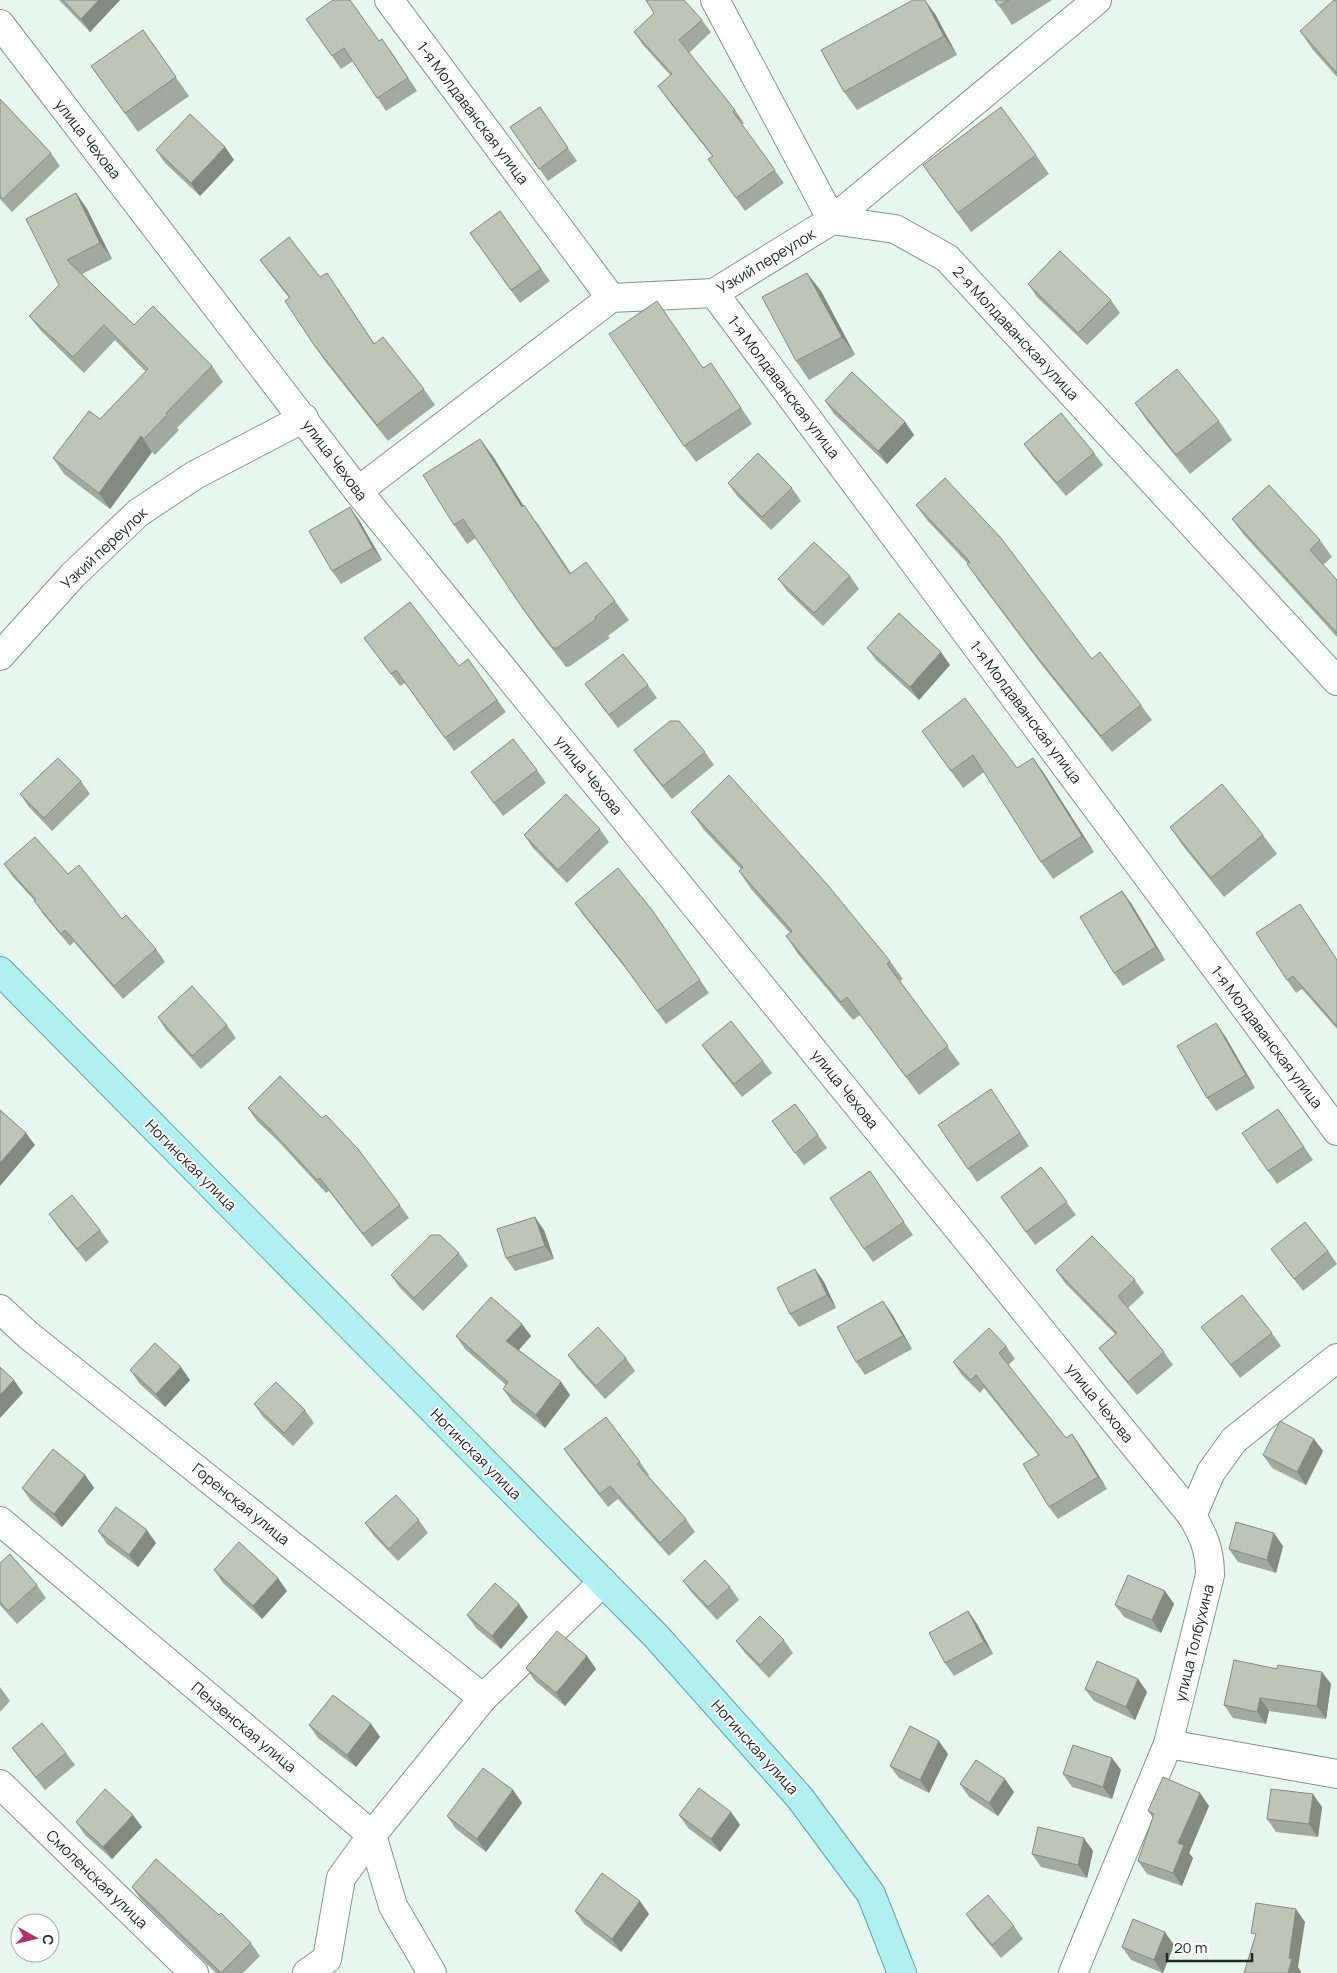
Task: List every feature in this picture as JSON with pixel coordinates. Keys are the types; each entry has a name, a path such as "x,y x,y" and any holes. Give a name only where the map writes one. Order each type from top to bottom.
{"main road":[{"name":"Ногинская улица","path":"0,972 656,1636 800,1798 871,1894 905,1969"}],"street":[{"name":"1-я Молдаванская улица","path":"389,0 611,298"},
{"path":"715,0 832,220"},
{"name":"Узкий переулок","path":"611,298 714,293 832,220 1097,0"},
{"name":"улица Чехова","path":"0,24 304,418 358,491 1192,1516"},
{"name":"2-я Молдаванская улица","path":"832,220 895,229 947,258 1337,681"},
{"name":"1-я Молдаванская улица","path":"714,293 1337,1131"},
{"path":"358,491 611,298"},
{"name":"Узкий переулок","path":"0,656 73,574 138,512 195,475 304,418"},
{"name":"Горенская улица","path":"0,1309 28,1335 483,1698"},
{"path":"1192,1516 1211,1472 1234,1440 1337,1358"},
{"name":"улица Толбухина","path":"1073,1973 1168,1744 1210,1575 1210,1557 1207,1542 1192,1516"},
{"name":"Пензенская улица","path":"0,1521 372,1834"},
{"path":"307,1973 326,1959 341,1878 372,1834 483,1698 603,1582"},
{"path":"1168,1744 1337,1774"},
{"name":"Смоленская улица","path":"0,1784 194,1973"},
{"path":"372,1834 393,1906 432,1973"}],"building":[{"path":"63,0 99,0 81,19"},
{"path":"333,0 350,0 379,41 382,39 408,78 377,98 344,48 332,56 306,19"},
{"path":"646,0 684,0 702,20 679,40 735,110 733,112 775,170 736,198 708,159 713,156 658,86 672,74 634,32 654,13"},
{"path":"913,0 925,0 944,36 844,92 821,50"},
{"path":"995,0 1009,0 999,6"},
{"path":"1334,0 1337,0 1337,73 1300,31"},
{"path":"143,30 176,77 125,113 91,66"},
{"path":"0,99 51,153 3,199 0,196"},
{"path":"540,107 568,148 539,169 510,127"},
{"path":"1001,107 1036,155 958,213 923,165"},
{"path":"190,114 225,147 191,183 156,150"},
{"path":"76,193 100,243 67,260 134,325 153,306 212,366 166,413 167,415 144,439 141,436 99,493 53,458 89,411 100,419 148,369 104,325 73,357 29,316 59,285 26,219"},
{"path":"500,211 541,269 511,290 470,233"},
{"path":"289,237 320,277 327,273 374,344 383,337 424,389 377,425 314,345 285,301 290,297 260,260"},
{"path":"1060,251 1111,300 1078,333 1028,284"},
{"path":"807,273 842,337 796,361 762,297"},
{"path":"657,301 703,368 711,363 741,408 684,446 609,334"},
{"path":"1177,369 1219,421 1176,455 1135,403"},
{"path":"852,372 905,422 878,451 825,401"},
{"path":"1061,413 1094,453 1057,483 1024,444"},
{"path":"480,439 522,507 524,505 570,574 586,562 615,601 595,617 596,619 557,648 553,648 523,609 463,519 454,525 423,475"},
{"path":"758,453 792,488 762,517 728,483"},
{"path":"945,478 1001,538 1092,659 1100,652 1141,705 1101,736 1034,653 967,564 970,562 916,505"},
{"path":"1269,485 1320,540 1310,550 1337,580 1337,633 1232,519"},
{"path":"350,507 373,548 332,571 309,531"},
{"path":"814,542 850,576 814,613 778,579"},
{"path":"410,602 459,666 468,659 497,700 445,738 396,670 391,674 364,638"},
{"path":"899,613 941,652 910,687 867,648"},
{"path":"623,654 648,685 609,715 585,684"},
{"path":"965,698 1017,768 1033,758 1082,836 1041,862 973,755 951,771 922,731"},
{"path":"670,721 679,721 705,752 663,786 634,750"},
{"path":"513,739 537,770 494,803 471,772"},
{"path":"58,758 81,781 44,818 20,794"},
{"path":"729,775 826,883 890,961 887,964 948,1046 906,1077 847,997 841,1002 786,936 792,931 739,871 743,867 691,812"},
{"path":"1222,784 1263,835 1211,878 1170,827"},
{"path":"566,794 600,829 558,870 524,835"},
{"path":"35,837 68,874 79,865 122,919 126,915 156,949 114,986 65,930 61,934 34,901 36,900 4,864"},
{"path":"618,868 652,910 700,980 657,1011 621,961 575,903"},
{"path":"1122,891 1156,947 1114,973 1080,917"},
{"path":"1300,904 1337,960 1337,1026 1293,976 1287,980 1256,933"},
{"path":"192,986 227,1025 192,1056 158,1017"},
{"path":"731,1021 763,1061 734,1084 702,1045"},
{"path":"1216,1023 1246,1075 1207,1098 1177,1046"},
{"path":"280,1076 322,1118 326,1115 358,1149 400,1205 363,1234 320,1178 317,1180 248,1108"},
{"path":"991,1089 1020,1133 968,1169 938,1125"},
{"path":"795,1104 818,1135 795,1153 772,1121"},
{"path":"1278,1109 1304,1147 1268,1171 1242,1133"},
{"path":"0,1110 26,1133 0,1163"},
{"path":"1041,1167 1067,1202 1026,1232 1001,1197"},
{"path":"870,1171 904,1222 864,1249 830,1198"},
{"path":"72,1195 100,1230 77,1249 49,1214"},
{"path":"535,1217 545,1246 506,1258 497,1229"},
{"path":"1305,1222 1328,1251 1294,1279 1271,1249"},
{"path":"431,1235 440,1235 459,1253 414,1298 391,1275"},
{"path":"1092,1236 1135,1280 1118,1296 1164,1352 1128,1382 1099,1348 1117,1333 1056,1270"},
{"path":"815,1269 827,1295 790,1314 777,1288"},
{"path":"1242,1295 1272,1333 1231,1365 1201,1327"},
{"path":"491,1297 522,1324 506,1341 561,1382 536,1415 503,1389 508,1382 456,1336"},
{"path":"883,1301 903,1336 856,1362 837,1327"},
{"path":"598,1327 626,1358 596,1386 568,1355"},
{"path":"989,1328 1006,1346 999,1353 1066,1438 1072,1434 1098,1477 1049,1507 1023,1464 1039,1455 976,1375 971,1380 953,1362"},
{"path":"155,1343 181,1367 156,1394 130,1370"},
{"path":"0,1367 14,1380 0,1395"},
{"path":"276,1382 305,1410 284,1433 254,1404"},
{"path":"606,1417 640,1462 637,1464 686,1519 660,1543 610,1486 600,1494 564,1449"},
{"path":"1280,1421 1314,1439 1297,1472 1263,1455"},
{"path":"53,1449 85,1475 54,1514 22,1488"},
{"path":"396,1495 419,1520 389,1549 365,1523"},
{"path":"116,1507 147,1530 129,1555 98,1531"},
{"path":"1236,1522 1274,1533 1267,1560 1229,1549"},
{"path":"239,1542 278,1578 253,1606 214,1570"},
{"path":"10,1554 37,1585 8,1611 0,1602 0,1563"},
{"path":"705,1560 730,1587 708,1607 683,1581"},
{"path":"1128,1575 1165,1591 1152,1620 1115,1605"},
{"path":"495,1583 519,1604 492,1636 467,1615"},
{"path":"968,1611 984,1642 945,1663 929,1633"},
{"path":"760,1616 784,1640 760,1665 736,1641"},
{"path":"557,1631 587,1656 556,1693 526,1668"},
{"path":"1234,1660 1277,1669 1278,1665 1322,1672 1317,1706 1260,1698 1257,1712 1224,1705"},
{"path":"1097,1661 1138,1679 1126,1707 1085,1689"},
{"path":"333,1695 371,1724 347,1755 309,1725"},
{"path":"42,1723 66,1753 36,1777 12,1748"},
{"path":"910,1726 939,1741 920,1780 890,1766"},
{"path":"1073,1745 1112,1758 1103,1787 1063,1774"},
{"path":"976,1760 1005,1779 989,1803 960,1784"},
{"path":"483,1768 513,1790 477,1839 447,1816"},
{"path":"1163,1777 1200,1793 1178,1843 1184,1845 1173,1873 1138,1861 1154,1814 1148,1811"},
{"path":"699,1788 731,1812 711,1839 679,1815"},
{"path":"105,1789 133,1815 103,1847 76,1822"},
{"path":"1271,1789 1313,1794 1309,1824 1267,1819"},
{"path":"1038,1827 1084,1838 1078,1865 1032,1854"},
{"path":"156,1859 219,1915 221,1913 251,1943 221,1973 132,1887"},
{"path":"602,1873 640,1901 612,1939 575,1911"},
{"path":"988,1895 1014,1926 992,1945 966,1914"},
{"path":"1256,1903 1296,1909 1289,1958 1292,1959 1288,1973 1244,1973 1256,1934 1251,1933"},
{"path":"1133,1919 1165,1932 1154,1960 1122,1947"}]}
